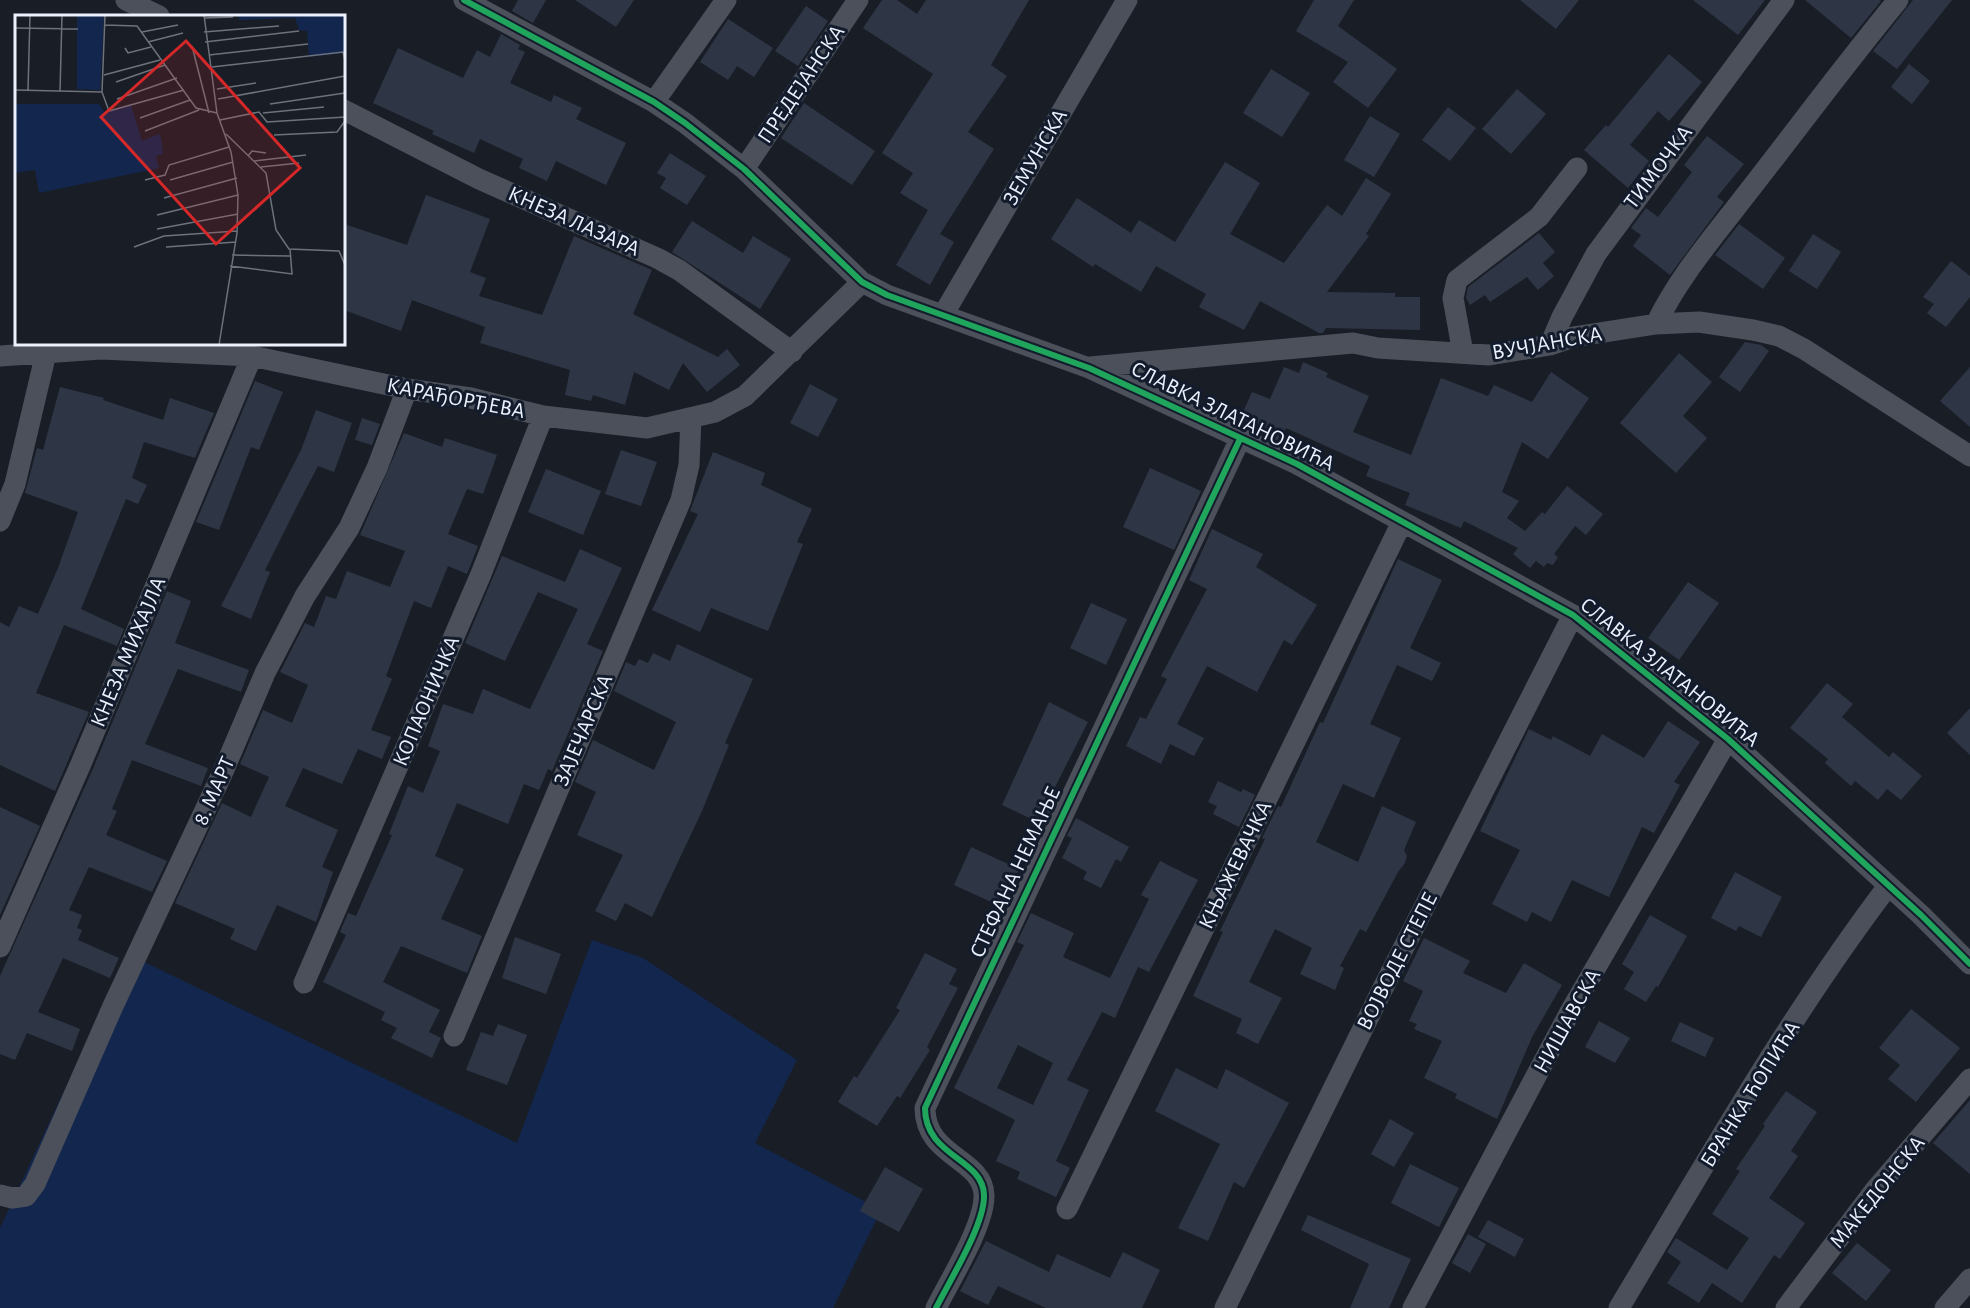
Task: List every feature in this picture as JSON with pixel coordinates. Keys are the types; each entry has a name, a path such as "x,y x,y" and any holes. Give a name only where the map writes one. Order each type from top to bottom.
{"street":[{"path":"126,0 157,15"},
{"name":"СЛАВКА ЗЛАТАНОВИЋА","path":"464,0 654,102 744,169 862,282 887,295 1089,368 1240,440 1297,464 1573,615 1728,739 1970,964"},
{"path":"654,102 726,0"},
{"name":"ПРЕДЕЈАНСКА","path":"744,169 858,0"},
{"name":"ЗЕМУНСКА","path":"943,315 1127,0"},
{"name":"ТИМОЧКА","path":"1550,345 1562,317 1596,254 1784,0"},
{"path":"1656,324 1667,301 1706,247 1835,76 1898,0"},
{"name":"КНЕЗА ЛАЗАРА","path":"345,111 479,179 657,258 679,270 792,352"},
{"path":"1463,353 1453,297 1457,280 1539,217 1577,168"},
{"name":"КАРАЂОРЂЕВА","path":"0,356 101,349 252,356 407,389 471,398 543,416 647,428 715,412 745,396 862,282"},
{"name":"ВУЧЈАНСКА","path":"1089,368 1353,343 1378,348 1489,355 1550,345 1573,337 1656,324 1699,322 1779,336 1914,418 1970,456"},
{"path":"0,521 15,484 46,353"},
{"name":"КНЕЗА МИХАЈЛА","path":"0,947 80,766 252,356"},
{"name":"8. МАРТ","path":"0,1195 12,1198 26,1196 35,1184 113,1006 222,774 265,673 305,596 349,528 377,468 407,389"},
{"name":"КОПАОНИЧКА","path":"304,983 481,574 543,416"},
{"name":"ЗАЈЕЧАРСКА","path":"454,1036 681,500 689,465 691,419"},
{"name":"СТЕФАНА НЕМАЊЕ","path":"936,1308 979,1220 984,1192 974,1173 929,1133 925,1122 928,1101 1240,440"},
{"name":"КЊАЖЕВАЧКА","path":"1067,1209 1402,522"},
{"name":"ВОЈВОДЕ СТЕПЕ","path":"1225,1308 1381,992 1573,615"},
{"name":"НИШАВСКА","path":"1413,1308 1570,1012 1728,739"},
{"name":"БРАНКА ЋОПИЋА","path":"1619,1308 1726,1129 1860,923 1888,886"},
{"name":"МАКЕДОНСКА","path":"1786,1308 1875,1190 1970,1079"},
{"path":"1945,1308 1970,1279"}],"shaded area":[{"path":"592,940 643,958 797,1060 755,1143 881,1210 833,1308 0,1308 0,1228 128,954 517,1143"}],"building":[{"path":"518,0 546,0 533,23 512,11"},
{"path":"575,0 634,0 616,27"},
{"path":"882,0 897,0 917,14 926,0 1029,0 991,65 1007,76 968,132 994,149 940,234 954,242 930,285 896,265 928,210 900,193 913,173 882,153 933,74 863,28"},
{"path":"1314,0 1354,0 1338,26 1397,69 1368,108 1333,82 1348,62 1296,31"},
{"path":"1520,0 1579,0 1556,29"},
{"path":"1693,0 1765,0 1738,35"},
{"path":"1805,0 1879,0 1881,1 1851,38"},
{"path":"1913,0 1952,0 1897,69 1873,51"},
{"path":"806,6 828,21 798,66 775,51"},
{"path":"728,19 773,48 754,77 737,66 728,80 700,62"},
{"path":"501,34 520,45 518,49 525,52 510,83 551,102 554,95 582,108 576,119 626,143 606,185 556,161 547,181 519,168 523,159 480,139 474,153 432,134 434,131 373,103 398,48 463,78 477,50 490,57"},
{"path":"1669,54 1702,82 1669,121 1658,111 1630,145 1649,161 1628,188 1584,150 1606,125 1608,127"},
{"path":"1909,64 1930,81 1912,104 1891,87"},
{"path":"1271,69 1310,93 1282,137 1243,113"},
{"path":"1517,89 1546,114 1511,154 1482,129"},
{"path":"804,103 875,151 852,185 781,138"},
{"path":"1448,107 1476,128 1450,161 1422,140"},
{"path":"1370,116 1400,134 1374,177 1344,160"},
{"path":"1707,136 1744,164 1717,197 1724,202 1670,275 1633,246 1641,235 1631,228 1646,208 1658,217 1692,172 1684,165"},
{"path":"670,153 706,176 687,205 660,188 666,178 657,173"},
{"path":"1225,162 1260,183 1230,234 1284,263 1327,205 1342,216 1366,178 1391,194 1366,234 1369,236 1327,292 1395,293 1395,297 1420,297 1420,330 1326,328 1323,333 1319,333 1260,301 1244,330 1199,307 1206,294 1156,266 1141,292 1095,264 1093,267 1051,239 1077,198 1131,233 1139,220 1175,242"},
{"path":"426,195 490,219 470,272 486,278 479,296 542,315 574,236 652,270 633,314 718,357 727,349 740,365 707,392 683,363 669,390 634,372 625,405 593,395 591,401 565,395 570,370 480,343 485,327 412,300 401,331 345,310 345,224 407,245"},
{"path":"692,221 743,253 753,236 791,259 760,309 672,252"},
{"path":"1739,224 1785,258 1763,289 1715,255"},
{"path":"1539,233 1555,252 1543,263 1554,276 1538,290 1527,277 1490,302 1485,295 1470,305 1466,298 1468,287"},
{"path":"1813,234 1841,252 1817,289 1789,271"},
{"path":"1951,261 1970,276 1970,297 1946,327 1927,313 1934,304 1923,297"},
{"path":"1745,342 1761,345 1769,351 1740,392 1719,377"},
{"path":"1679,353 1712,382 1683,416 1707,438 1676,473 1620,423"},
{"path":"1303,362 1328,373 1326,377 1369,396 1353,432 1411,455 1441,378 1488,396 1494,385 1532,402 1551,372 1589,398 1548,459 1522,442 1502,492 1519,501 1507,518 1525,531 1542,512 1545,514 1567,486 1603,514 1586,535 1575,526 1554,554 1558,557 1553,565 1547,563 1544,567 1536,561 1530,568 1513,554 1518,548 1464,521 1461,528 1405,505 1410,493 1366,476 1370,466 1286,428 1280,442 1238,423 1252,392 1270,399 1284,367 1299,373"},
{"path":"1970,367 1970,427 1940,401"},
{"path":"255,381 283,392 259,450 251,447 219,530 196,522"},
{"path":"810,384 838,399 818,437 790,423"},
{"path":"60,387 104,398 103,400 163,420 170,398 214,413 195,458 144,442 132,478 147,485 138,504 126,499 81,609 124,629 117,646 64,625 36,693 89,712 55,791 0,765 0,622 9,627 19,606 38,614 58,568 78,512 25,493 37,448 43,450"},
{"path":"316,410 352,423 334,472 318,466 297,506 265,570 270,572 251,619 221,606 301,450"},
{"path":"362,418 380,424 372,445 355,440"},
{"path":"404,433 442,447 445,438 497,455 483,494 467,489 448,534 478,546 467,574 448,566 431,608 414,601 386,676 392,679 371,730 391,737 382,759 358,749 342,784 303,768 285,806 338,830 322,867 333,872 316,922 277,905 256,951 230,939 235,929 175,903 222,803 251,817 269,777 240,764 263,710 292,723 308,685 280,672 305,623 314,627 326,596 336,599 347,571 390,587 405,551 360,535"},
{"path":"621,450 657,462 641,506 605,494"},
{"path":"713,452 765,473 761,485 812,509 797,542 803,544 768,631 711,608 700,632 652,610 698,514 690,511"},
{"path":"1150,468 1201,491 1174,550 1123,527"},
{"path":"546,469 601,491 583,535 528,512"},
{"path":"1212,529 1263,554 1256,567 1317,605 1292,645 1284,640 1257,692 1207,666 1177,724 1204,738 1194,756 1170,744 1161,764 1126,746 1140,717 1146,719 1167,679 1161,676 1207,589 1189,580"},
{"path":"580,549 622,568 587,644 603,651 552,771 548,769 539,790 524,784 508,824 457,803 435,856 464,869 441,919 482,936 467,973 401,946 383,982 440,1010 429,1032 441,1038 432,1058 391,1038 397,1028 381,1020 385,1012 323,982 346,935 340,932 348,913 356,916 392,835 389,834 408,786 423,793 440,751 428,746 443,704 473,714 483,689 530,709 578,609 538,592 505,661 465,643 502,556 565,582"},
{"path":"1398,559 1442,580 1410,648 1441,663 1432,681 1397,665 1370,724 1401,738 1374,798 1343,784 1316,842 1358,862 1382,806 1416,822 1404,850 1407,856 1405,863 1366,932 1360,929 1340,966 1344,968 1335,990 1300,974 1312,948 1275,929 1249,982 1282,998 1258,1044 1236,1033 1242,1019 1193,996 1223,932 1220,931 1265,839 1262,838 1278,806 1281,807 1320,722 1323,723"},
{"path":"1688,582 1719,603 1679,660 1648,638"},
{"path":"167,591 191,601 175,643 249,670 241,692 178,669 145,744 208,768 201,786 132,760 112,809 117,811 106,835 167,861 152,892 89,867 69,910 82,915 77,928 82,930 78,940 119,958 110,978 63,958 38,1012 80,1029 72,1051 27,1033 15,1060 0,1054 0,976 92,771"},
{"path":"1091,603 1127,619 1106,665 1070,648"},
{"path":"677,644 753,679 725,743 729,745 702,811 652,917 625,903 616,921 595,911 623,855 577,835 596,792 575,782 593,740 654,770 676,722 614,691 626,662 635,666 639,659 648,663 653,653 670,661"},
{"path":"1827,683 1853,704 1842,717 1889,757 1893,752 1922,776 1901,800 1887,789 1878,800 1855,781 1851,786 1825,763 1828,759 1790,728"},
{"path":"1049,702 1088,722 1052,793 1055,794 1050,805 1053,806 1044,825 1002,805"},
{"path":"1970,708 1970,755 1947,733"},
{"path":"1668,721 1700,742 1674,782 1680,785 1654,833 1642,827 1609,897 1572,880 1551,922 1532,912 1527,922 1492,904 1520,850 1480,831 1529,729 1551,740 1553,736 1590,756 1602,734 1644,758"},
{"path":"1218,781 1241,792 1243,789 1255,795 1239,827 1213,814 1217,806 1208,802"},
{"path":"0,807 40,826 0,915"},
{"path":"1076,818 1129,847 1121,862 1116,859 1101,888 1083,879 1087,872 1062,858 1072,838 1067,836"},
{"path":"971,847 1019,869 1002,907 954,885"},
{"path":"1160,861 1198,880 1149,972 1138,967 1115,1018 1102,1012 1067,1080 1089,1090 1056,1161 1070,1168 1056,1197 1017,1179 1020,1172 996,1161 1015,1120 954,1088 1024,945 1017,942 1031,913 1074,933 1063,957 1110,978 1149,899 1141,895","holes":["1018,1045 1053,1063 1033,1105 997,1088"]},
{"path":"1735,872 1782,897 1761,937 1739,926 1736,931 1711,918"},
{"path":"1650,915 1687,936 1658,987 1656,986 1646,1002 1624,989 1634,972 1622,964"},
{"path":"515,937 561,954 546,994 502,978"},
{"path":"1424,938 1470,961 1463,973 1506,993 1524,963 1562,985 1532,1037 1497,1119 1455,1098 1457,1094 1424,1078 1442,1041 1414,1029 1417,1024 1409,1021 1423,991 1403,981"},
{"path":"925,953 957,969 949,984 958,988 927,1047 930,1050 900,1098 897,1096 877,1126 838,1102 854,1076 857,1078 900,1010 896,1008"},
{"path":"1911,1009 1960,1048 1916,1102 1888,1079 1900,1065 1879,1048"},
{"path":"1599,1021 1630,1038 1615,1063 1585,1047"},
{"path":"1680,1022 1714,1038 1705,1057 1671,1041"},
{"path":"498,1024 527,1035 507,1085 466,1070 481,1032 493,1036"},
{"path":"1176,1068 1217,1089 1226,1069 1289,1103 1244,1188 1234,1182 1208,1241 1178,1228 1220,1144 1155,1111"},
{"path":"1786,1091 1817,1112 1791,1151 1798,1156 1769,1198 1805,1223 1780,1259 1774,1255 1742,1303 1712,1283 1699,1303 1667,1283 1681,1262 1667,1252 1676,1238 1727,1270 1749,1238 1712,1214 1740,1171 1736,1169 1765,1126 1763,1124"},
{"path":"1970,1100 1970,1174 1933,1143"},
{"path":"1390,1119 1414,1133 1394,1167 1371,1154"},
{"path":"1410,1164 1459,1188 1439,1227 1391,1203"},
{"path":"885,1167 923,1189 899,1232 860,1211"},
{"path":"1308,1215 1411,1259 1389,1308 1350,1308 1369,1264 1301,1230"},
{"path":"1488,1220 1524,1239 1515,1257 1478,1237"},
{"path":"1468,1234 1486,1244 1470,1273 1452,1263"},
{"path":"986,1241 1049,1272 1057,1254 1110,1278 1123,1252 1160,1270 1142,1308 1046,1308 998,1286 988,1305 960,1291"},
{"path":"1857,1243 1891,1270 1866,1301 1832,1273"}],"cycle path":[{"path":"464,0 654,102 685,123 744,169 862,282 887,295 1089,368 1297,464 1573,615 1728,739 1921,915 1970,964"},
{"path":"936,1308 973,1236 983,1207 984,1195 981,1183 974,1173 934,1137 927,1124 925,1108 1240,439"}]}
